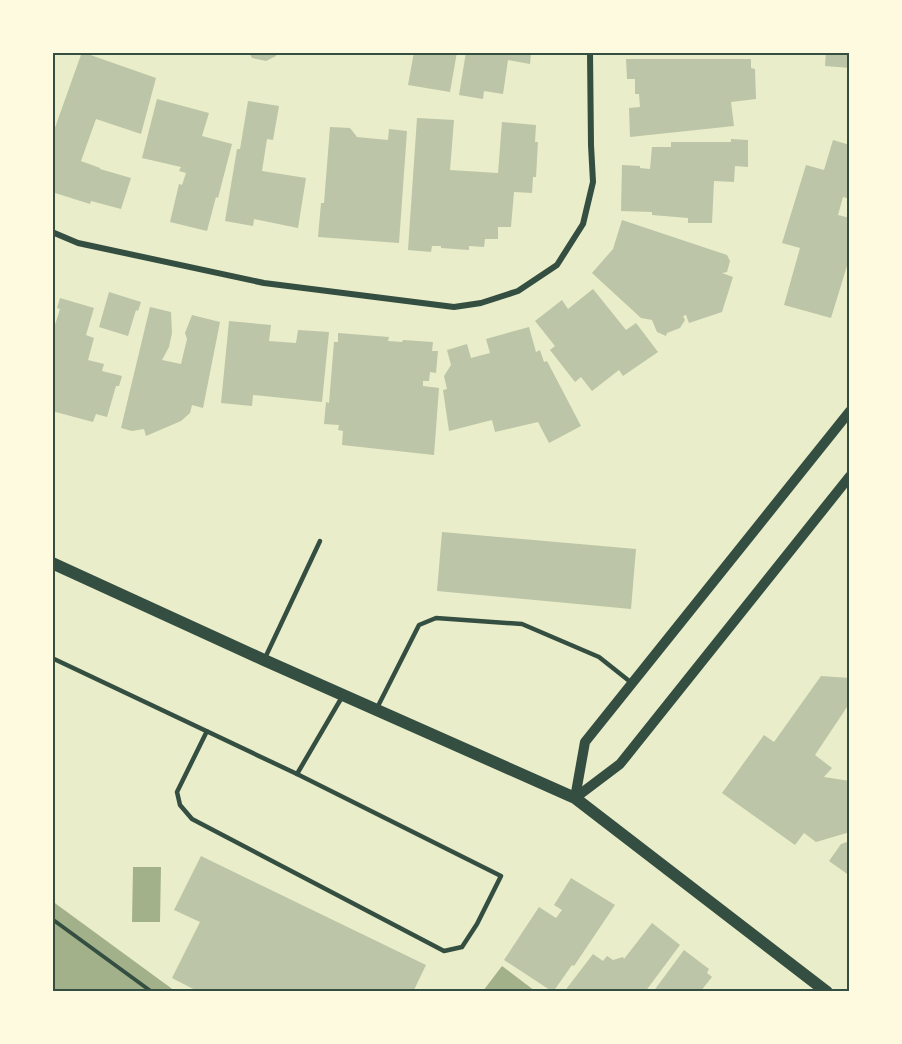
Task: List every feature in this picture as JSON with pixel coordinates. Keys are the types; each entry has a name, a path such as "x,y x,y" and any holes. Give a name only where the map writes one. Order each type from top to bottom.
{"main road":[{"path":"52,563 575,798 827,992"}],"street":[{"path":"52,232 78,243 264,283 454,307 482,303 518,291 557,265 583,224 593,182 590,52"},
{"path":"575,798 585,742 849,411"},
{"path":"575,798 620,764 849,476"}],"lane":[{"path":"264,660 320,541"},
{"path":"376,710 419,625 436,618 522,624 599,657 633,684"},
{"path":"52,658 207,731 297,774 501,876 477,924 462,946 444,951 192,819 180,805 177,792 207,731"},
{"path":"297,774 343,695"}],"path":[{"path":"52,919 152,992"}],"shaded area":[{"path":"133,867 161,867 160,922 132,922"},
{"path":"52,901 175,991 53,991"},
{"path":"502,966 535,991 483,991"}],"building":[{"path":"82,52 156,78 141,134 96,119 81,161 131,178 121,209 91,201 90,204 52,192 52,136"},
{"path":"249,52 277,52 276,56 266,61 252,58"},
{"path":"414,52 457,52 450,92 408,85"},
{"path":"466,52 531,52 530,64 508,60 503,94 484,91 483,99 459,95"},
{"path":"826,52 850,52 850,68 825,66"},
{"path":"626,59 751,59 751,68 755,69 756,99 731,102 734,126 630,137 629,108 640,107 639,94 635,94 635,79 627,79"},
{"path":"157,99 209,113 202,136 232,144 207,231 170,222 179,184 182,185 186,173 179,171 181,167 142,158"},
{"path":"248,101 279,106 273,140 267,139 262,171 306,178 298,228 254,219 253,226 225,221"},
{"path":"417,118 454,120 450,170 498,173 502,122 536,125 535,142 538,142 536,177 533,177 532,193 514,192 511,227 498,227 498,239 485,239 484,247 469,246 469,250 432,246 431,252 408,250"},
{"path":"330,127 350,128 357,137 388,140 389,129 407,131 399,243 318,237 321,203 324,203"},
{"path":"731,139 748,140 748,167 735,166 734,182 714,181 712,223 688,223 688,218 652,215 652,212 621,211 622,165 650,169 652,147 671,147 671,142 731,142"},
{"path":"833,140 850,145 850,199 843,197 838,215 850,218 850,256 831,318 784,305 800,248 782,243 806,165 824,170"},
{"path":"622,220 727,255 730,261 727,272 722,273 733,277 722,312 689,323 686,315 683,316 685,320 680,328 667,333 666,336 657,332 652,320 641,318 592,273 613,249"},
{"path":"593,289 626,330 636,323 658,352 623,376 619,370 592,391 581,377 575,382 550,350 555,346 535,321 562,300 568,309"},
{"path":"109,292 141,302 138,311 136,310 128,336 99,327"},
{"path":"60,298 94,308 86,335 94,338 88,360 104,364 102,371 122,376 119,386 116,386 107,417 96,414 93,422 52,411 52,334 60,309 57,308"},
{"path":"150,307 171,312 172,333 169,347 162,360 181,364 187,339 185,333 192,315 220,322 203,408 192,405 190,413 181,421 146,436 144,429 132,431 121,428"},
{"path":"229,321 271,325 269,341 296,343 298,330 329,332 322,402 253,395 252,406 221,403"},
{"path":"529,327 536,352 540,350 544,362 547,361 581,426 549,443 538,422 495,432 492,420 449,431 443,390 447,389 444,376 451,365 447,350 467,344 471,358 490,353 486,339"},
{"path":"338,333 389,337 388,341 433,342 432,351 438,351 436,373 430,372 429,381 423,381 423,386 439,388 434,455 342,445 343,431 338,430 339,425 324,424 326,402 329,403 334,342 338,342"},
{"path":"442,532 636,549 631,609 437,591"},
{"path":"821,676 850,678 850,707 847,707 815,755 832,768 824,777 850,781 850,832 816,842 804,833 795,845 722,793 764,735 774,742"},
{"path":"850,841 850,876 829,861 841,844"},
{"path":"201,856 426,965 413,992 199,992 172,978 200,922 174,910"},
{"path":"571,878 615,905 574,966 572,965 553,992 504,960 539,907 556,918 562,910 554,905"},
{"path":"652,923 680,945 645,992 564,992 593,954 603,961 607,956 613,960 623,957 624,959"},
{"path":"684,950 709,969 707,973 712,977 700,992 653,992"}]}
